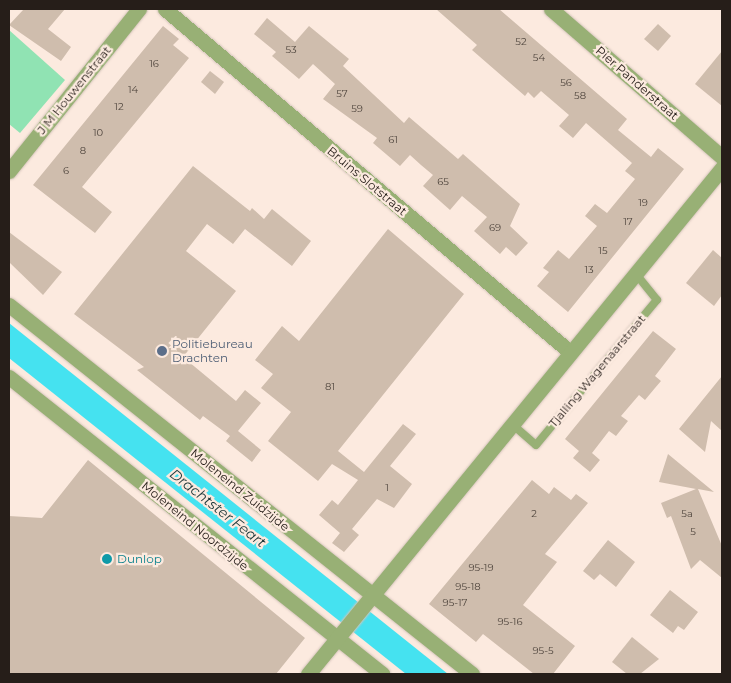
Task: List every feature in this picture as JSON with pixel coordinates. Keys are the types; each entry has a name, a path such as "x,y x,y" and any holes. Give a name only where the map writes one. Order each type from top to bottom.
{"street":[{"name":"J M Houwenstraat","path":"9,171 139,9"},
{"name":"Bruins Slotstraat","path":"165,9 570,352"},
{"name":"Pier Panderstraat","path":"551,9 722,157"},
{"path":"308,674 722,168"},
{"name":"Moleneind Zuidzijde","path":"9,306 370,598 472,674"},
{"name":"Moleneind Noordzijde","path":"9,377 342,634 382,674"}],"lane":[{"name":"Tjalling Wagenaarstraat","path":"513,425 536,445 656,300 635,273"}],"green space":[{"path":"9,30 65,80 20,133 9,124"}],"water":[{"name":"Drachtster Feart","path":"9,323 448,674 406,674 9,358"}],"building":[{"path":"24,9 65,9 48,29 71,47 61,61 9,25"},
{"path":"436,9 499,9 627,119 618,130 651,157 658,148 684,169 568,312 537,286 549,272 543,268 558,250 569,259 597,226 585,216 595,204 607,213 635,179 625,171 632,163 586,123 573,138 559,126 569,115 541,91 534,98 528,92 525,96 472,50 477,45"},
{"path":"267,18 295,42 309,26 349,59 343,66 404,123 409,117 458,159 463,154 520,204 510,226 528,243 516,256 506,247 500,254 474,231 487,217 462,196 450,210 423,186 433,175 410,155 400,166 373,143 377,138 323,99 335,84 313,64 299,79 272,56 276,52 254,34"},
{"path":"658,24 671,36 658,51 644,39"},
{"path":"163,26 179,39 173,45 189,58 82,187 112,212 95,233 33,185"},
{"path":"722,51 722,106 695,84"},
{"path":"210,71 224,82 215,94 201,82"},
{"path":"193,166 250,211 252,208 264,219 272,209 311,241 292,266 245,229 233,244 207,224 186,251 236,291 183,357 236,401 245,390 261,403 238,431 261,450 252,462 226,441 230,436 203,416 200,420 137,370 144,367 74,314"},
{"path":"388,229 464,294 338,451 364,472 403,424 416,434 390,466 412,484 394,508 377,499 352,529 359,535 344,552 332,543 340,533 319,515 332,500 338,505 358,480 332,464 318,481 268,441 291,412 261,388 273,374 255,360 282,326 299,341"},
{"path":"9,232 62,272 43,295 9,262"},
{"path":"713,250 722,258 722,295 714,306 686,283"},
{"path":"653,331 676,349 655,376 661,381 645,400 639,395 621,416 628,421 616,436 609,431 592,453 600,460 590,472 573,458 579,451 565,439"},
{"path":"722,376 722,431 711,421 705,452 679,429"},
{"path":"668,454 714,492 698,489 722,546 722,578 700,560 691,569 671,516 667,518 661,503 696,489 659,482"},
{"name":"Dunlop","path":"88,460 305,638 276,674 9,674 9,516 42,518"},
{"path":"532,480 549,494 554,487 571,500 576,494 588,503 545,554 557,562 523,605 575,646 553,674 534,674 483,634 476,642 429,604"},
{"path":"608,540 635,562 616,587 600,574 594,580 583,571"},
{"path":"670,590 698,612 684,630 678,626 673,633 650,615"},
{"path":"632,637 659,659 640,674 627,674 612,662"}],"place":[{"name":"Politiebureau Drachten","path":"162,351"},
{"name":"Dunlop","path":"107,559"}]}
